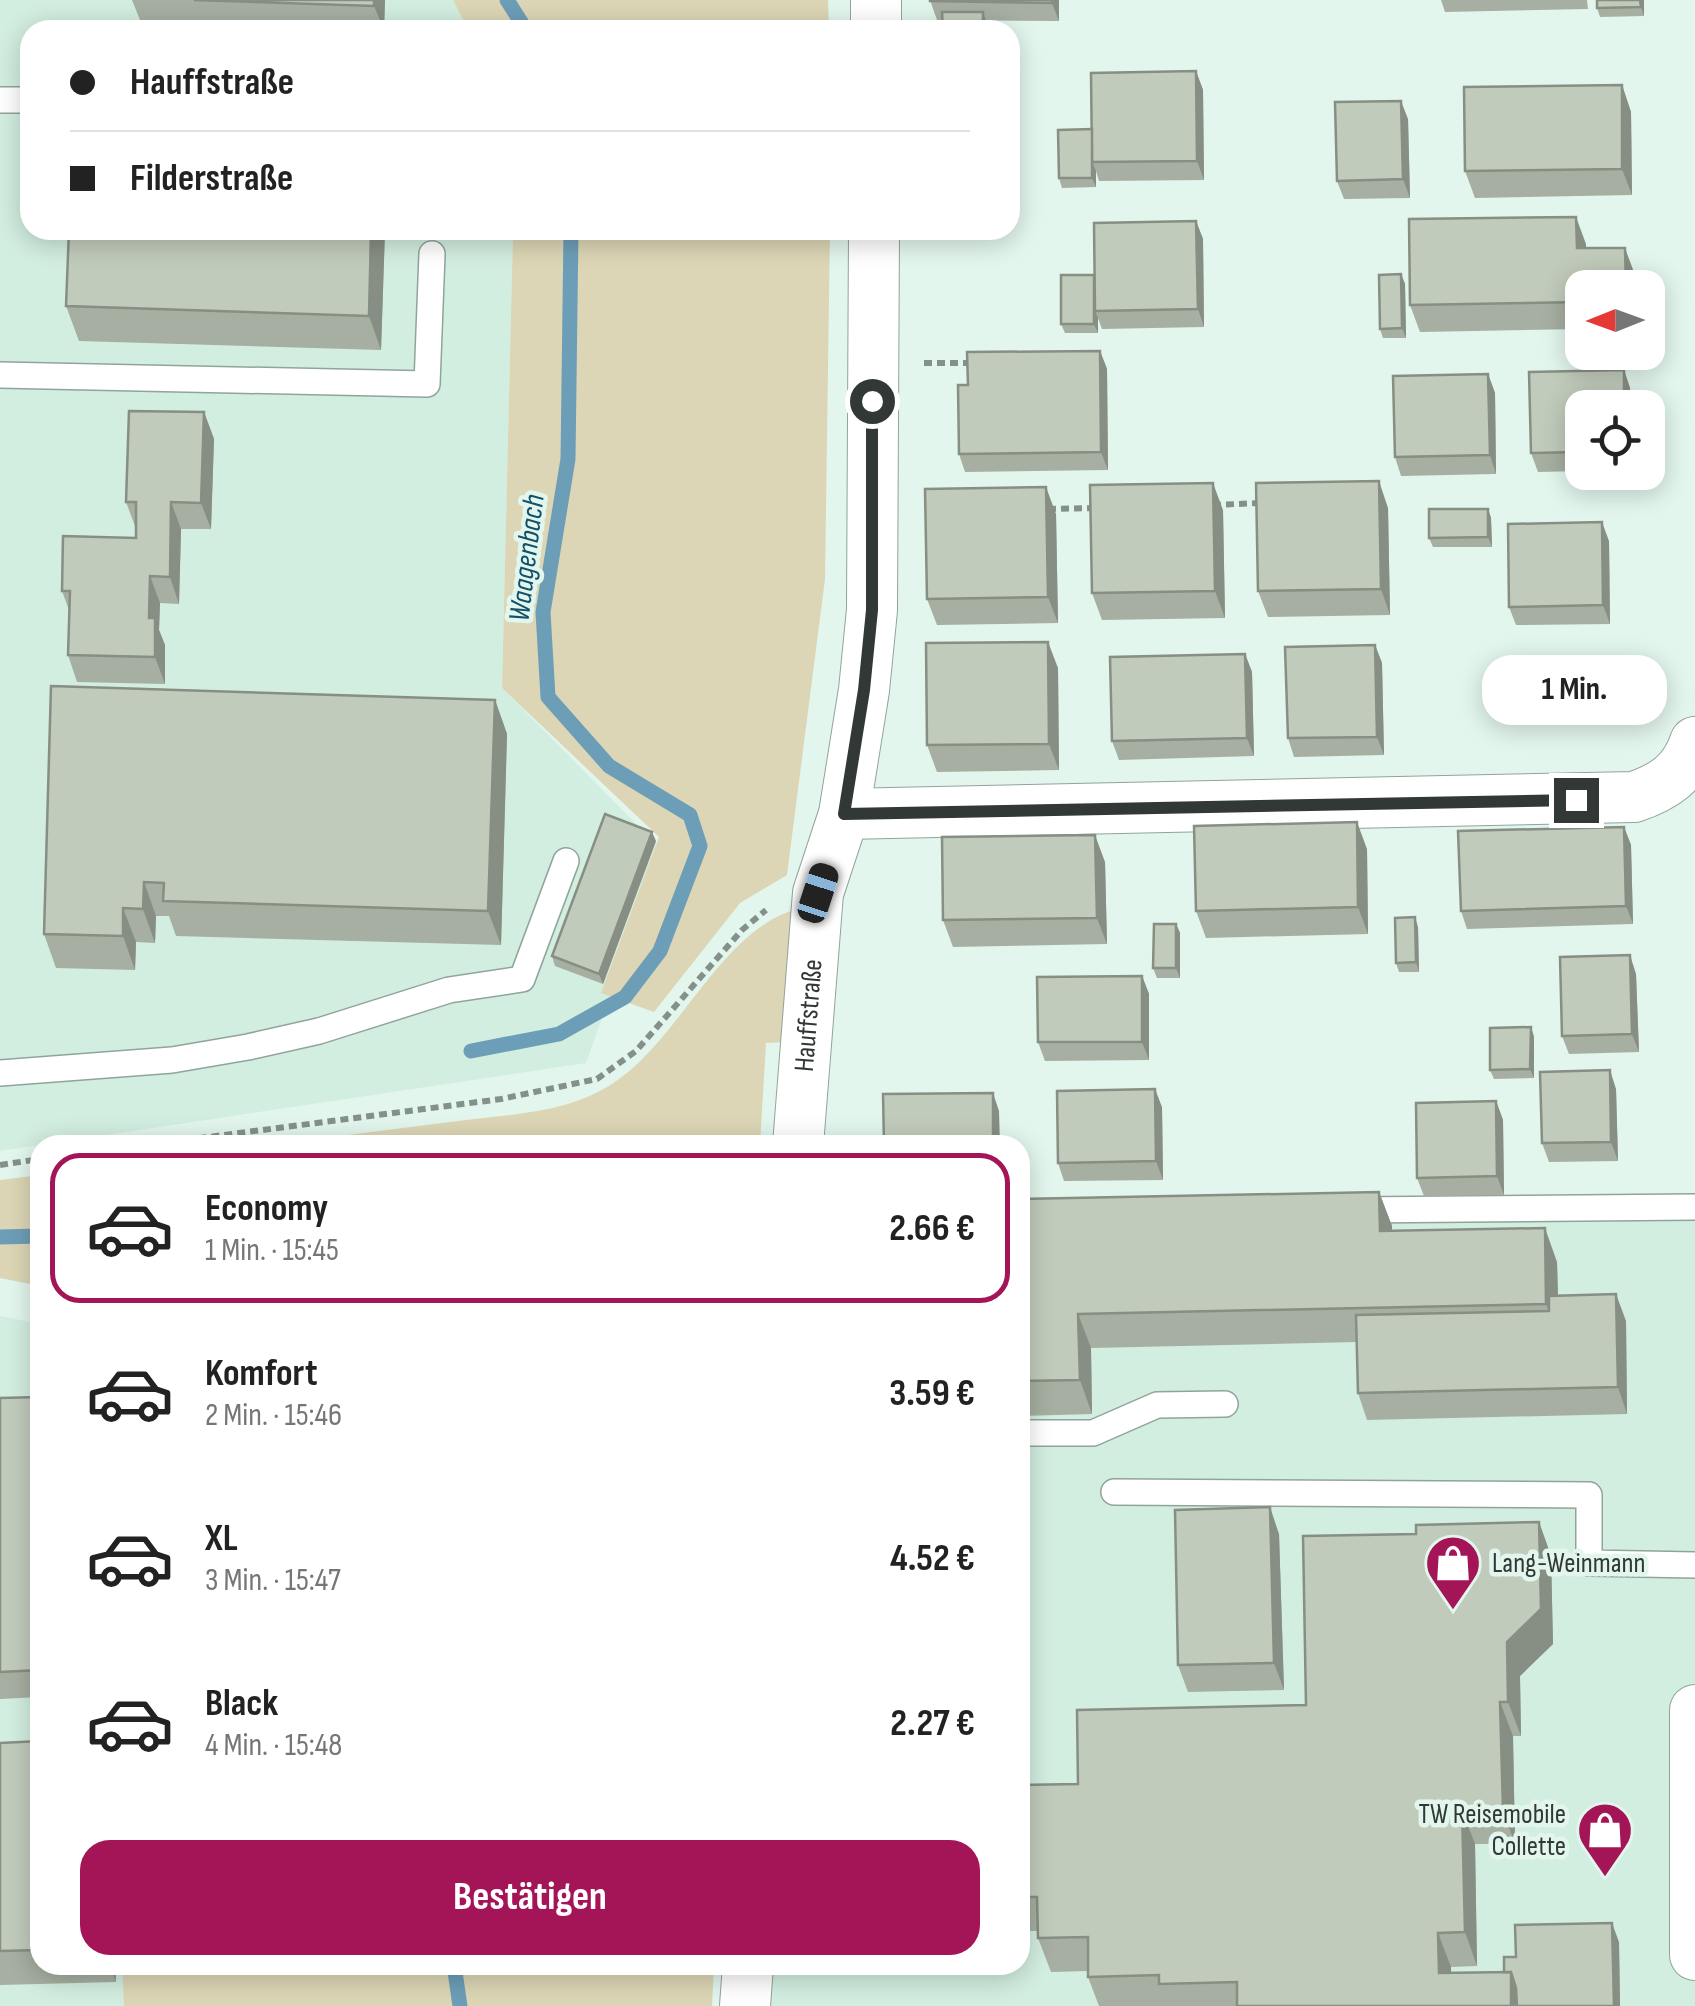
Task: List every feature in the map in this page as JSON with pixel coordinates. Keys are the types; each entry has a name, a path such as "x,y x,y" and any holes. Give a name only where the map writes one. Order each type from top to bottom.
{"street":[{"name":"Hauffstraße","path":"799,1135 818,893 844,814 872,610 874,240"},
{"path":"844,814 1609,799 1634,797 1660,788 1687,757"},
{"path":"1695,1710 1695,1955"},
{"path":"745,2006 747,1975"}],"lane":[{"path":"0,375 427,384 432,254"},
{"path":"0,1074 172,1060 248,1048 319,1031 449,990 522,979 566,862"},
{"path":"1321,1210 1695,1207"},
{"path":"1030,1433 1093,1433 1157,1405 1225,1404"},
{"path":"1114,1492 1589,1495 1590,1563 1695,1565"}],"path":[{"path":"873,364 988,362"},
{"path":"1207,505 1266,503"},
{"path":"1030,510 1109,508"},
{"path":"224,1135 501,1099 598,1079 636,1051 755,918 797,894 818,893"},
{"path":"0,1165 30,1161"}],"shaded area":[{"path":"0,0 453,0 463,20 20,20 20,240 513,240 502,688 662,850 586,1063 107,1135 30,1135 30,1146 0,1151"},
{"path":"453,0 828,0 829,20 463,20"},
{"path":"513,240 830,240 825,579 787,875 740,903 654,1012 601,993 659,837 502,688"},
{"path":"801,908 788,1042 766,1043 761,1135 349,1135 534,1112 590,1096 633,1068 723,962 772,919"},
{"path":"30,1176 30,1284 0,1278 0,1180"},
{"path":"1030,1200 1695,1207 1695,2006 745,2006 747,1975 1030,1975"},
{"path":"0,1316 30,1322 30,1975 135,1975 135,2006 0,2006"},
{"path":"122,1975 714,1975 712,2006 124,2006"}],"building":[{"path":"194,0 374,0 374,6"},
{"path":"1052,0 1052,3 930,1"},
{"path":"1597,0 1640,0 1641,7 1597,8"},
{"path":"942,12 983,12 983,20 942,20"},
{"path":"1196,71 1197,161 1092,162 1091,73"},
{"path":"1622,85 1622,169 1465,171 1464,87"},
{"path":"1401,101 1403,179 1337,181 1335,102"},
{"path":"1092,129 1092,178 1059,178 1058,130"},
{"path":"1576,217 1577,248 1625,248 1626,270 1565,270 1565,302 1410,305 1409,219"},
{"path":"1196,221 1198,309 1095,311 1094,223"},
{"path":"69,240 371,240 369,316 66,306"},
{"path":"1401,274 1402,328 1380,329 1379,275"},
{"path":"1061,275 1094,275 1094,324 1061,324"},
{"path":"1100,351 1101,452 959,454 958,385 968,385 967,352"},
{"path":"1624,370 1624,390 1565,390 1565,452 1531,453 1529,372"},
{"path":"1488,374 1490,455 1395,457 1393,376"},
{"path":"129,411 204,412 201,503 171,502 170,577 150,576 149,618 155,618 155,657 68,655 70,591 62,591 63,536 136,538 136,502 126,502"},
{"path":"1379,481 1381,589 1258,591 1256,483"},
{"path":"1213,483 1215,591 1092,593 1090,485"},
{"path":"1046,487 1048,597 927,599 925,489"},
{"path":"1429,509 1488,509 1488,537 1429,538"},
{"path":"1602,522 1603,605 1509,607 1508,524"},
{"path":"1048,642 1049,744 927,745 926,643"},
{"path":"1375,645 1377,737 1288,738 1285,647"},
{"path":"1245,654 1247,738 1112,741 1110,657"},
{"path":"51,686 495,700 488,911 163,901 164,883 144,882 143,909 123,908 123,936 44,934"},
{"path":"605,814 652,832 599,974 552,956"},
{"path":"1357,822 1358,907 1196,911 1194,826"},
{"path":"1624,827 1626,906 1461,911 1458,831"},
{"path":"1095,835 1097,918 943,920 942,837"},
{"path":"1415,917 1416,962 1396,963 1395,918"},
{"path":"1154,924 1176,924 1176,968 1153,968"},
{"path":"1630,955 1632,1034 1562,1036 1560,957"},
{"path":"1142,976 1142,1042 1038,1042 1037,977"},
{"path":"1531,1027 1530,1069 1490,1070 1490,1028"},
{"path":"1610,1070 1611,1142 1542,1143 1540,1072"},
{"path":"1155,1089 1156,1161 1058,1163 1057,1091"},
{"path":"993,1093 993,1135 884,1135 883,1094"},
{"path":"1496,1101 1497,1176 1417,1178 1416,1103"},
{"path":"1379,1192 1380,1231 1545,1228 1546,1304 1078,1314 1080,1380 1030,1381 1030,1199"},
{"path":"1616,1294 1618,1387 1358,1393 1356,1315 1549,1311 1549,1296"},
{"path":"30,1397 30,1670 0,1672 0,1398"},
{"path":"1270,1507 1274,1663 1178,1665 1175,1510"},
{"path":"1539,1522 1541,1609 1507,1642 1508,1702 1500,1702 1503,1810 1462,1810 1465,1932 1438,1933 1439,1973 1511,1972 1511,2006 1237,2006 1237,1982 1159,1984 1159,1975 1088,1977 1088,1937 1038,1938 1037,1897 1030,1897 1030,1785 1078,1784 1077,1710 1306,1705 1303,1536 1416,1534 1416,1525"},
{"path":"30,1742 30,1950 0,1951 0,1743"},
{"path":"1612,1923 1614,2006 1517,2006 1511,1972 1504,1972 1504,1957 1516,1957 1515,1925"}],"waterway":[{"name":"Waagenbach","path":"507,0 520,20"},
{"name":"Waagenbach","path":"471,1051 559,1034 625,997 660,951 700,846 690,815 609,766 548,697 543,612 568,459 571,240"},
{"name":"Waagenbach","path":"0,1237 30,1236"},
{"path":"455,1975 460,2006"}],"place":[{"name":"Lang-Weinmann","path":"1453,1612"},
{"name":"TW Reisemobile Collette","path":"1605,1879"}],"route":[{"path":"872,401 872,610 844,814 1576,800"}]}
